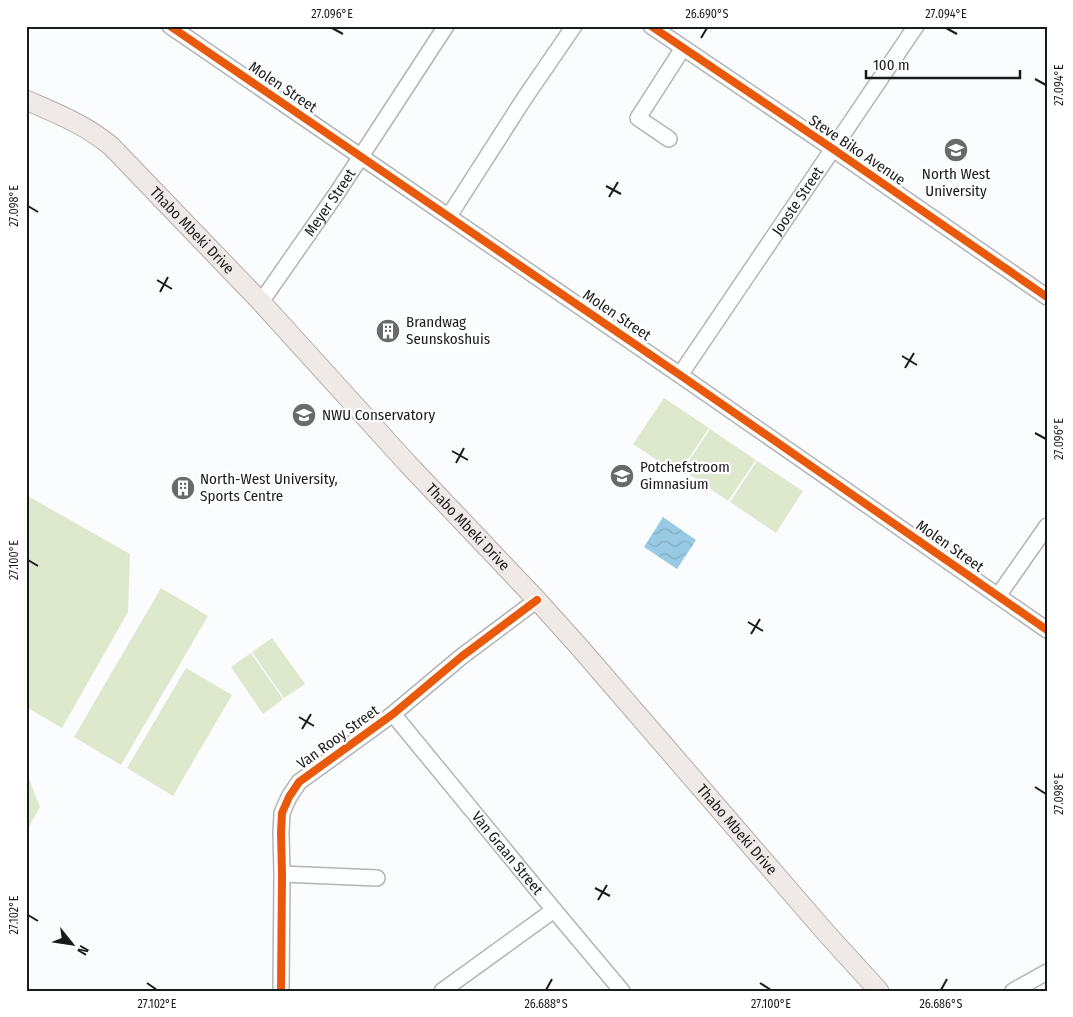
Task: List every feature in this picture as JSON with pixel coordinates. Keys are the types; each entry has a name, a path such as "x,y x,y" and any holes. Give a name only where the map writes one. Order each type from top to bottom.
{"main road":[{"name":"Thabo Mbeki Drive","path":"26,100 76,122 112,146 261,302 407,463 581,649 878,991"}],"street":[{"name":"Molen Street","path":"170,26 680,375 1047,630"},
{"name":"Meyer Street","path":"261,302 313,228 446,26"},
{"path":"448,216 574,26"},
{"name":"Steve Biko Avenue","path":"651,26 1047,297"},
{"name":"Jooste Street","path":"680,375 916,26"},
{"path":"668,139 638,118 683,48"},
{"path":"998,596 1047,526"},
{"name":"Van Rooy Street","path":"281,991 281,833 282,813 288,797 299,782 393,714 461,657 536,600"},
{"name":"Van Graan Street","path":"393,714 622,991"},
{"path":"282,874 377,878"},
{"path":"442,991 554,910"},
{"path":"1013,991 1047,972"}],"green space":[{"path":"664,398 709,428 678,474 633,444"},
{"path":"710,429 756,460 728,501 683,470"},
{"path":"757,461 803,491 776,533 730,502"},
{"path":"26,495 130,554 128,612 62,728 26,707"},
{"path":"161,588 208,616 121,765 74,737"},
{"path":"272,638 305,684 284,698 252,652"},
{"path":"251,653 283,699 263,714 231,667"},
{"path":"186,668 232,695 173,796 127,768"},
{"path":"26,771 40,807 26,832"}],"water":[{"path":"663,517 696,540 677,569 644,547"}],"cycle path":[{"path":"170,26 680,375 1047,630"},
{"path":"651,26 1047,297"},
{"path":"281,991 281,833 282,813 289,797 299,782 393,714 461,657 537,600"}],"place":[{"name":"North West University","path":"956,150"},
{"name":"Brandwag Seunskoshuis","path":"388,331"},
{"name":"NWU Conservatory","path":"304,415"},
{"name":"Potchefstroom Gimnasium","path":"622,476"},
{"name":"North-West University, Sports Centre","path":"183,488"}]}
